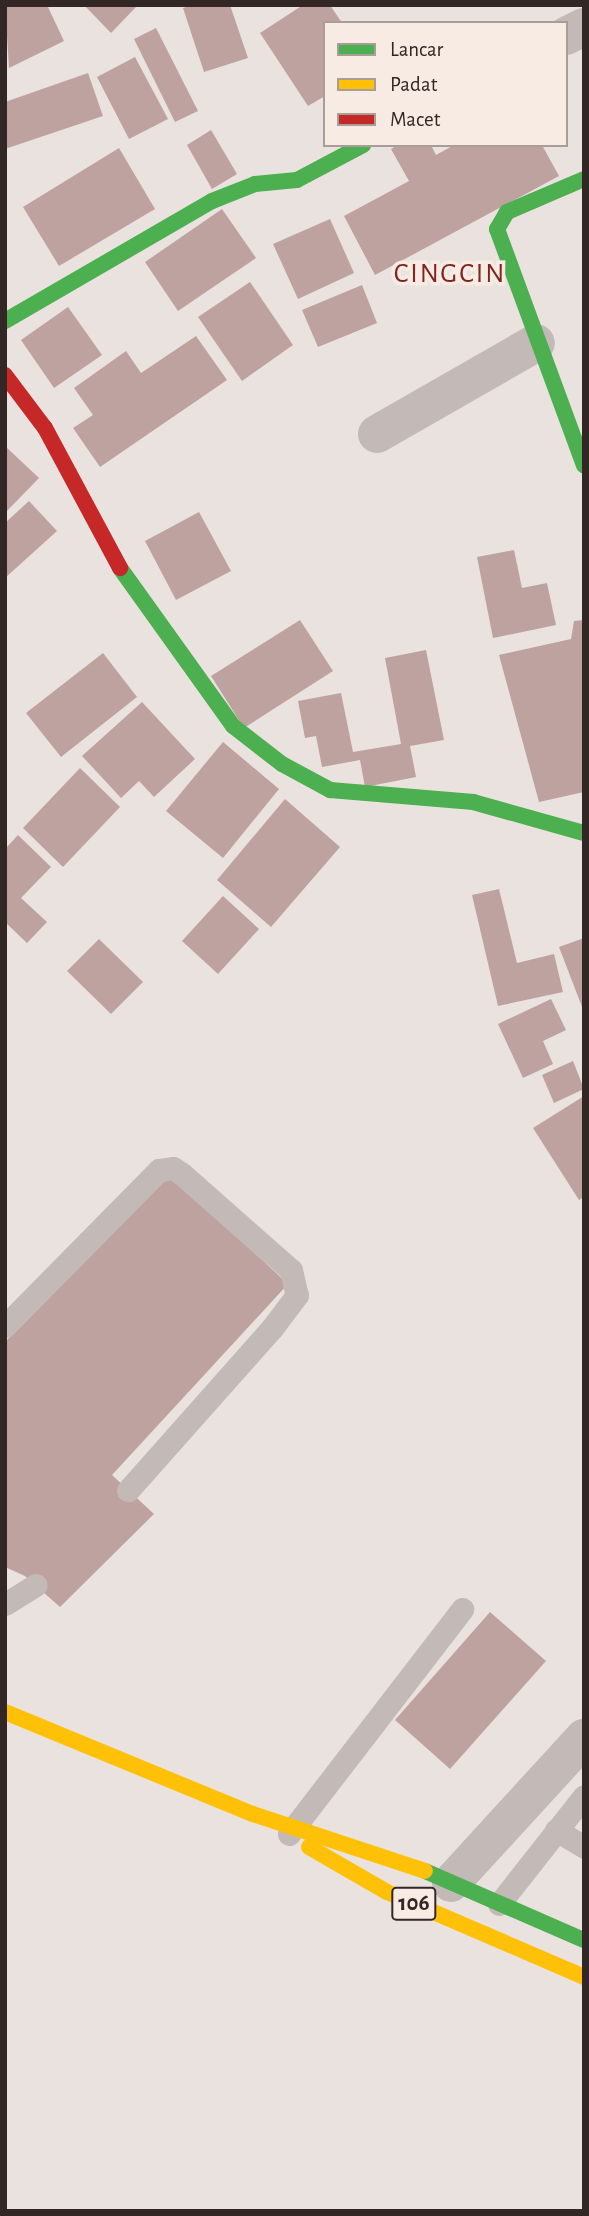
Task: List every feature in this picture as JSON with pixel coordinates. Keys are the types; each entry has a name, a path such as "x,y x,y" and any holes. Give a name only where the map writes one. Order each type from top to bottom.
{"street":[{"path":"568,35 584,27"},
{"path":"5,321 212,201 254,184 297,180 359,147"},
{"path":"584,179 507,212 497,229 536,343 584,465"},
{"path":"377,434 536,343"},
{"path":"5,375 45,428 107,550 201,687 233,726 282,764 330,790 473,802 584,833"},
{"name":"106","path":"5,1712 291,1830 402,1861 584,1940"},
{"path":"451,1883 584,1738"},
{"name":"106","path":"291,1830 387,1892 584,1977"}],"lane":[{"path":"5,1326 159,1170 173,1168 181,1174 291,1270 296,1295 272,1328 128,1490"},
{"path":"5,1604 36,1585"},
{"path":"291,1830 462,1609"},
{"path":"499,1904 584,1796"},
{"path":"556,1830 584,1847"}],"building":[{"path":"5,5 47,5 64,41 9,68"},
{"path":"84,5 138,5 111,33"},
{"path":"192,5 230,5 248,58 204,72 183,8"},
{"path":"303,5 330,5 341,21 323,21 323,97 308,106 260,33"},
{"path":"156,28 198,111 175,122 134,39"},
{"path":"135,57 168,119 129,139 97,77"},
{"path":"88,73 103,116 5,149 5,102"},
{"path":"211,130 237,174 212,189 187,145"},
{"path":"432,147 436,155 450,147 543,147 559,176 375,275 344,216 409,181 391,149"},
{"path":"119,148 155,209 59,266 23,207"},
{"path":"222,209 256,258 178,311 145,262"},
{"path":"330,219 354,273 298,299 273,244"},
{"path":"250,282 293,345 242,381 198,317"},
{"path":"362,285 377,323 318,347 302,310"},
{"path":"68,307 102,355 54,388 21,340"},
{"path":"196,336 227,380 100,467 73,428 93,415 74,388 126,351 141,373"},
{"path":"5,446 39,478 5,513"},
{"path":"29,501 57,531 5,578 5,523"},
{"path":"199,512 231,571 176,600 145,541"},
{"path":"514,550 522,588 547,583 556,625 493,638 477,557"},
{"path":"300,620 333,671 244,728 211,676"},
{"path":"584,620 584,792 539,802 499,655 571,639 574,621"},
{"path":"426,650 444,740 410,746 416,777 365,787 360,760 322,767 316,736 305,738 298,701 341,693 353,752 401,744 385,658"},
{"path":"103,653 137,697 61,757 26,713"},
{"path":"142,702 195,759 154,797 139,781 121,798 82,756"},
{"path":"223,742 279,789 223,858 166,811"},
{"path":"80,768 120,807 63,867 23,828"},
{"path":"285,799 340,847 271,927 217,880"},
{"path":"18,835 51,867 21,898 47,922 27,943 5,922 5,849"},
{"path":"499,889 517,963 554,954 563,992 498,1006 472,895"},
{"path":"223,896 259,929 218,974 182,941"},
{"path":"584,938 584,1012 559,947"},
{"path":"99,939 143,982 111,1014 67,971"},
{"path":"551,999 566,1030 543,1041 553,1064 523,1078 498,1024"},
{"path":"573,1061 584,1089 554,1103 542,1075"},
{"path":"584,1096 584,1197 579,1200 533,1128"},
{"path":"168,1173 288,1284 112,1475 154,1514 60,1607 25,1576 5,1567 5,1342"},
{"path":"490,1612 546,1661 450,1769 395,1720"}],"traffic: fast":[{"path":"5,321 212,201 255,184 297,180 359,147"},
{"path":"584,179 507,212 497,229 584,465"},
{"path":"120,568 233,726 282,764 330,790 473,802 584,833"},
{"path":"425,1871 584,1940"}],"traffic: slow":[{"path":"5,1712 253,1814 425,1871"},
{"path":"309,1847 387,1892 584,1977"}],"traffic: jam":[{"path":"5,375 45,428 120,568"}],"district":[{"name":"CINGCIN","path":"450,274"}]}
